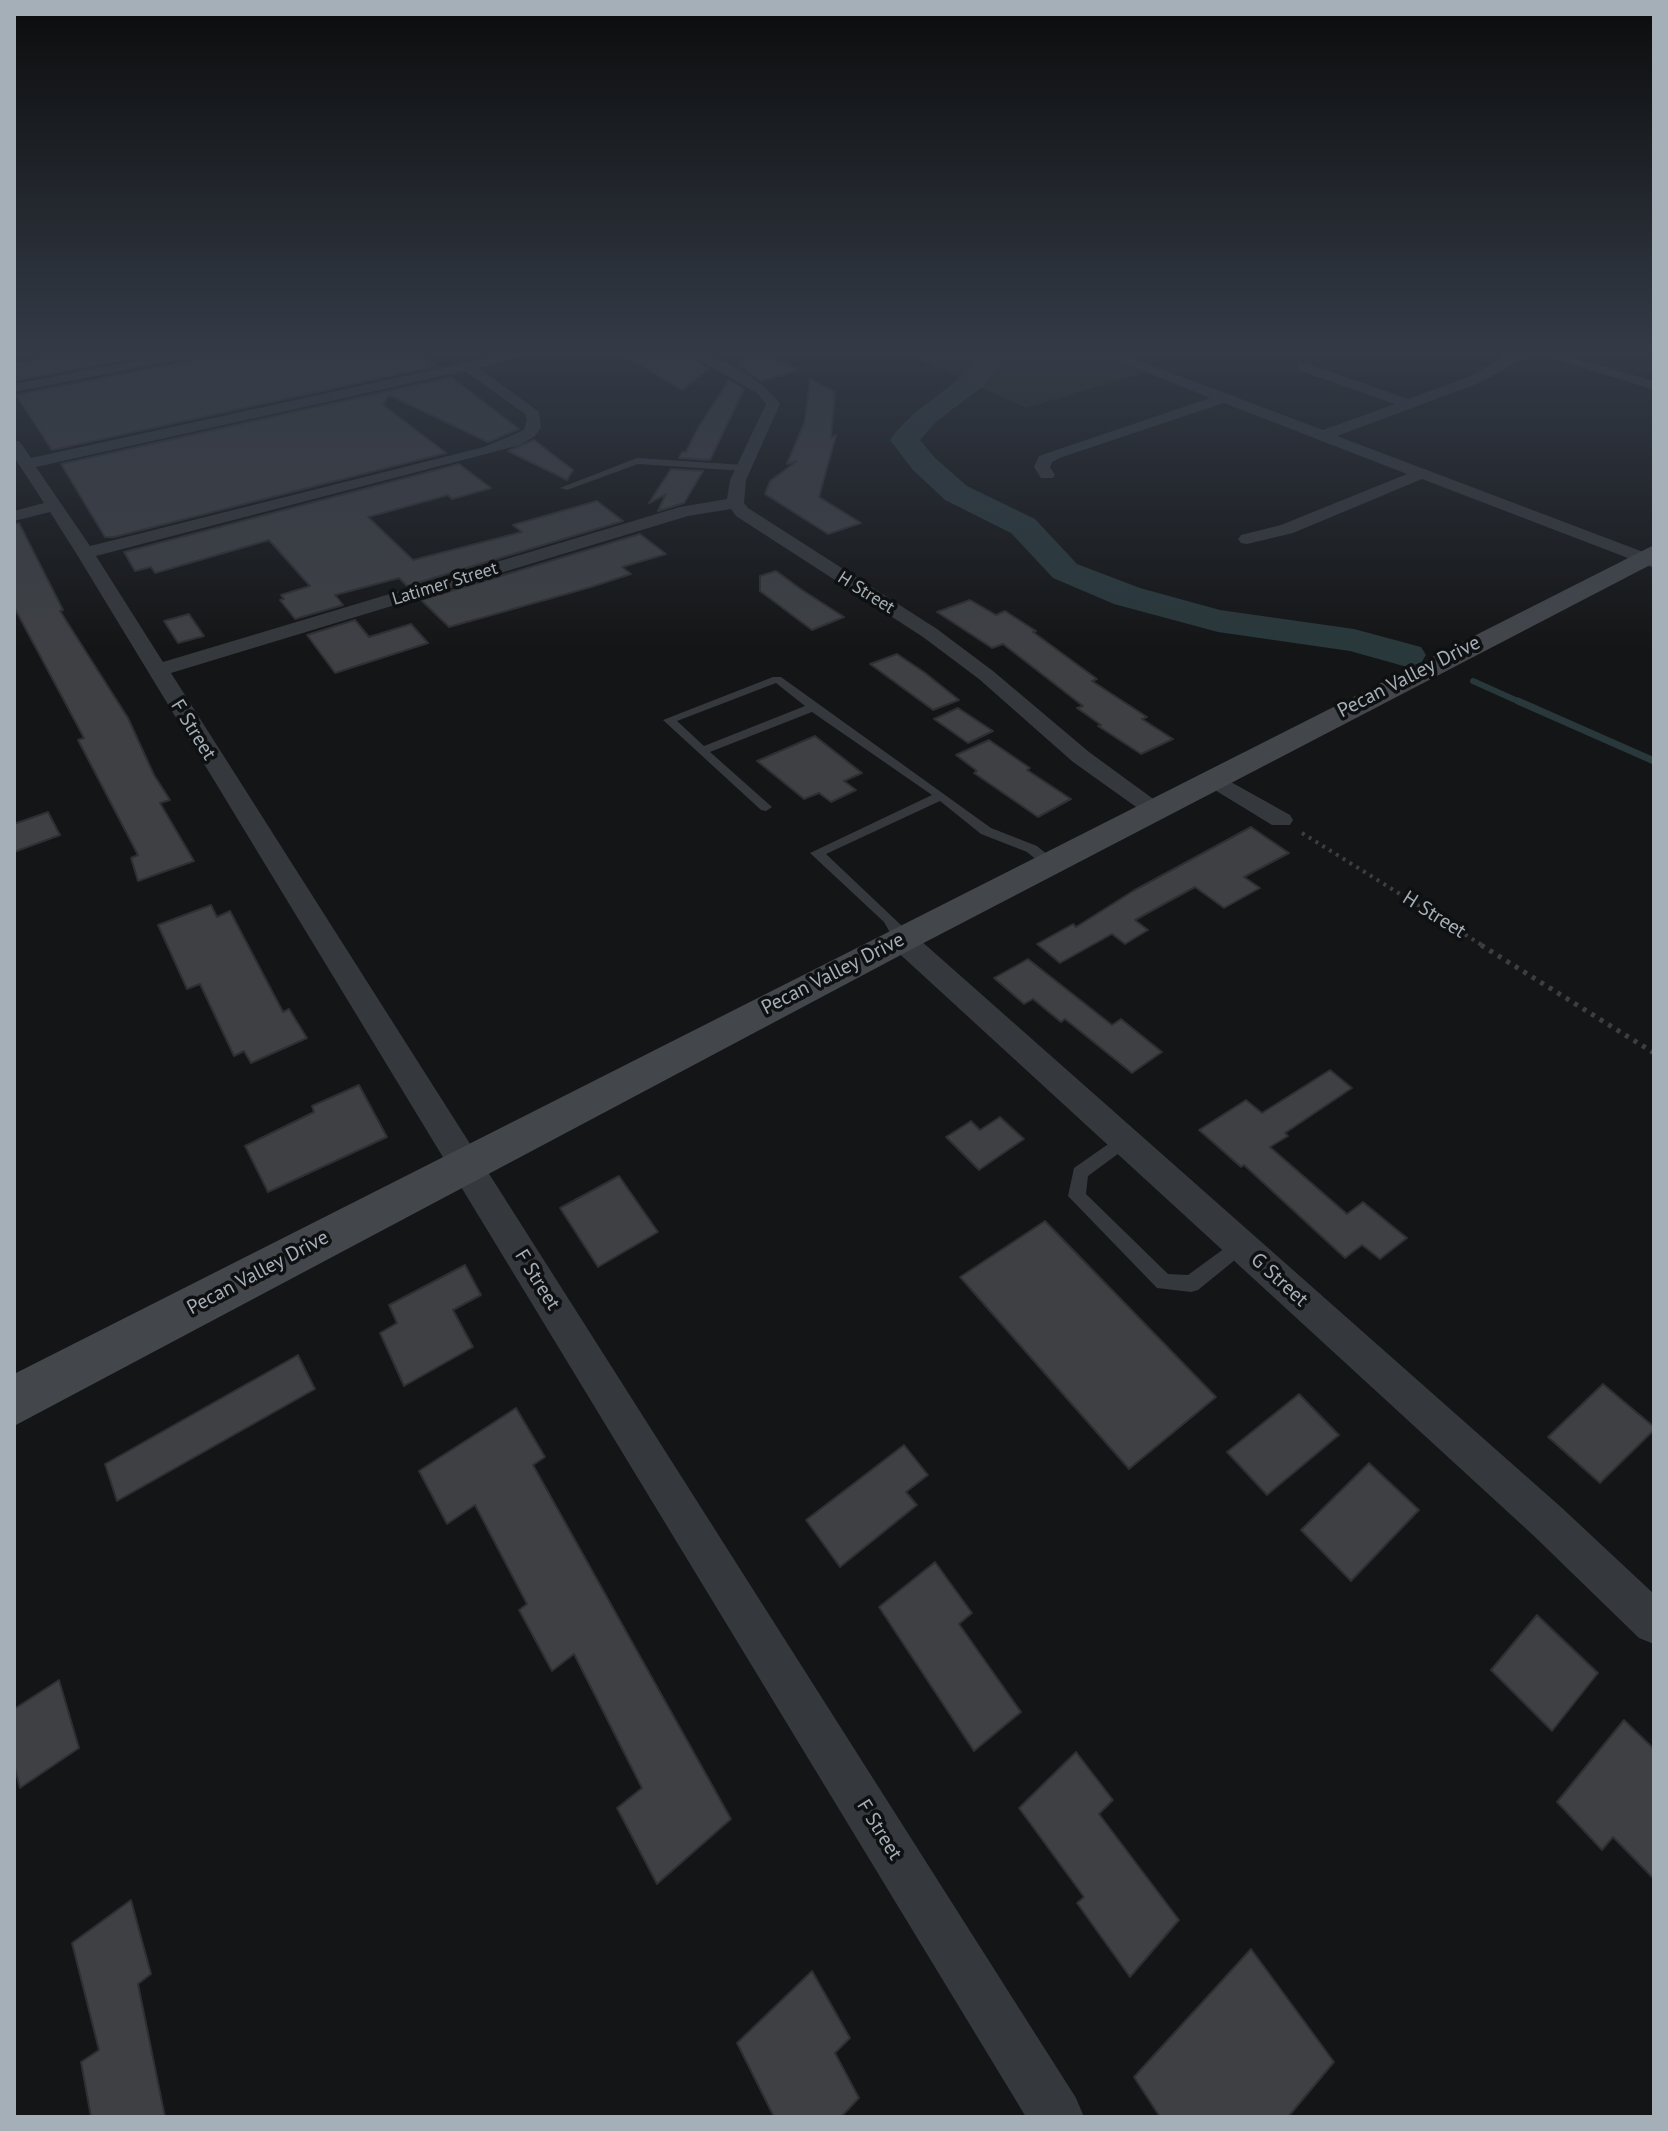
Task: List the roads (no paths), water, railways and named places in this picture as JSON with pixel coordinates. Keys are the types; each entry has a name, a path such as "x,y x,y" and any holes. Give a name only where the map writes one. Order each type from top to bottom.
{"main road":[{"name":"Pecan Valley Drive","path":"14,1401 901,939 1650,558"}],"street":[{"path":"85,553 476,453"},
{"path":"735,503 738,480 751,453"},
{"path":"1047,475 1042,467 1045,459 1058,453"},
{"path":"1373,453 1650,558"},
{"name":"F Street","path":"20,454 85,553 1057,2117"},
{"path":"1247,539 1287,529 1423,473"},
{"name":"Latimer Street","path":"156,671 686,511 735,503"},
{"name":"H Street","path":"735,503 753,521 930,633 986,675 1081,757 1155,809"},
{"path":"14,516 54,506"},
{"path":"1213,779 1281,820"},
{"name":"G Street","path":"901,939 1548,1522 1654,1623"}],"lane":[{"path":"564,488 637,461 744,468"},
{"path":"766,807 669,720 777,679 986,831 1032,849 1049,863"},
{"path":"702,751 813,707"},
{"path":"901,939 889,919 817,853 941,796"},
{"path":"1124,1140 1080,1173 1077,1196 1164,1282 1191,1284 1240,1245"}],"waterway":[{"path":"916,453 956,493 1023,526 1065,571 1127,596 1218,621 1354,640 1407,655"},
{"path":"1473,681 1522,703"},
{"path":"1518,701 1654,761"}]}
